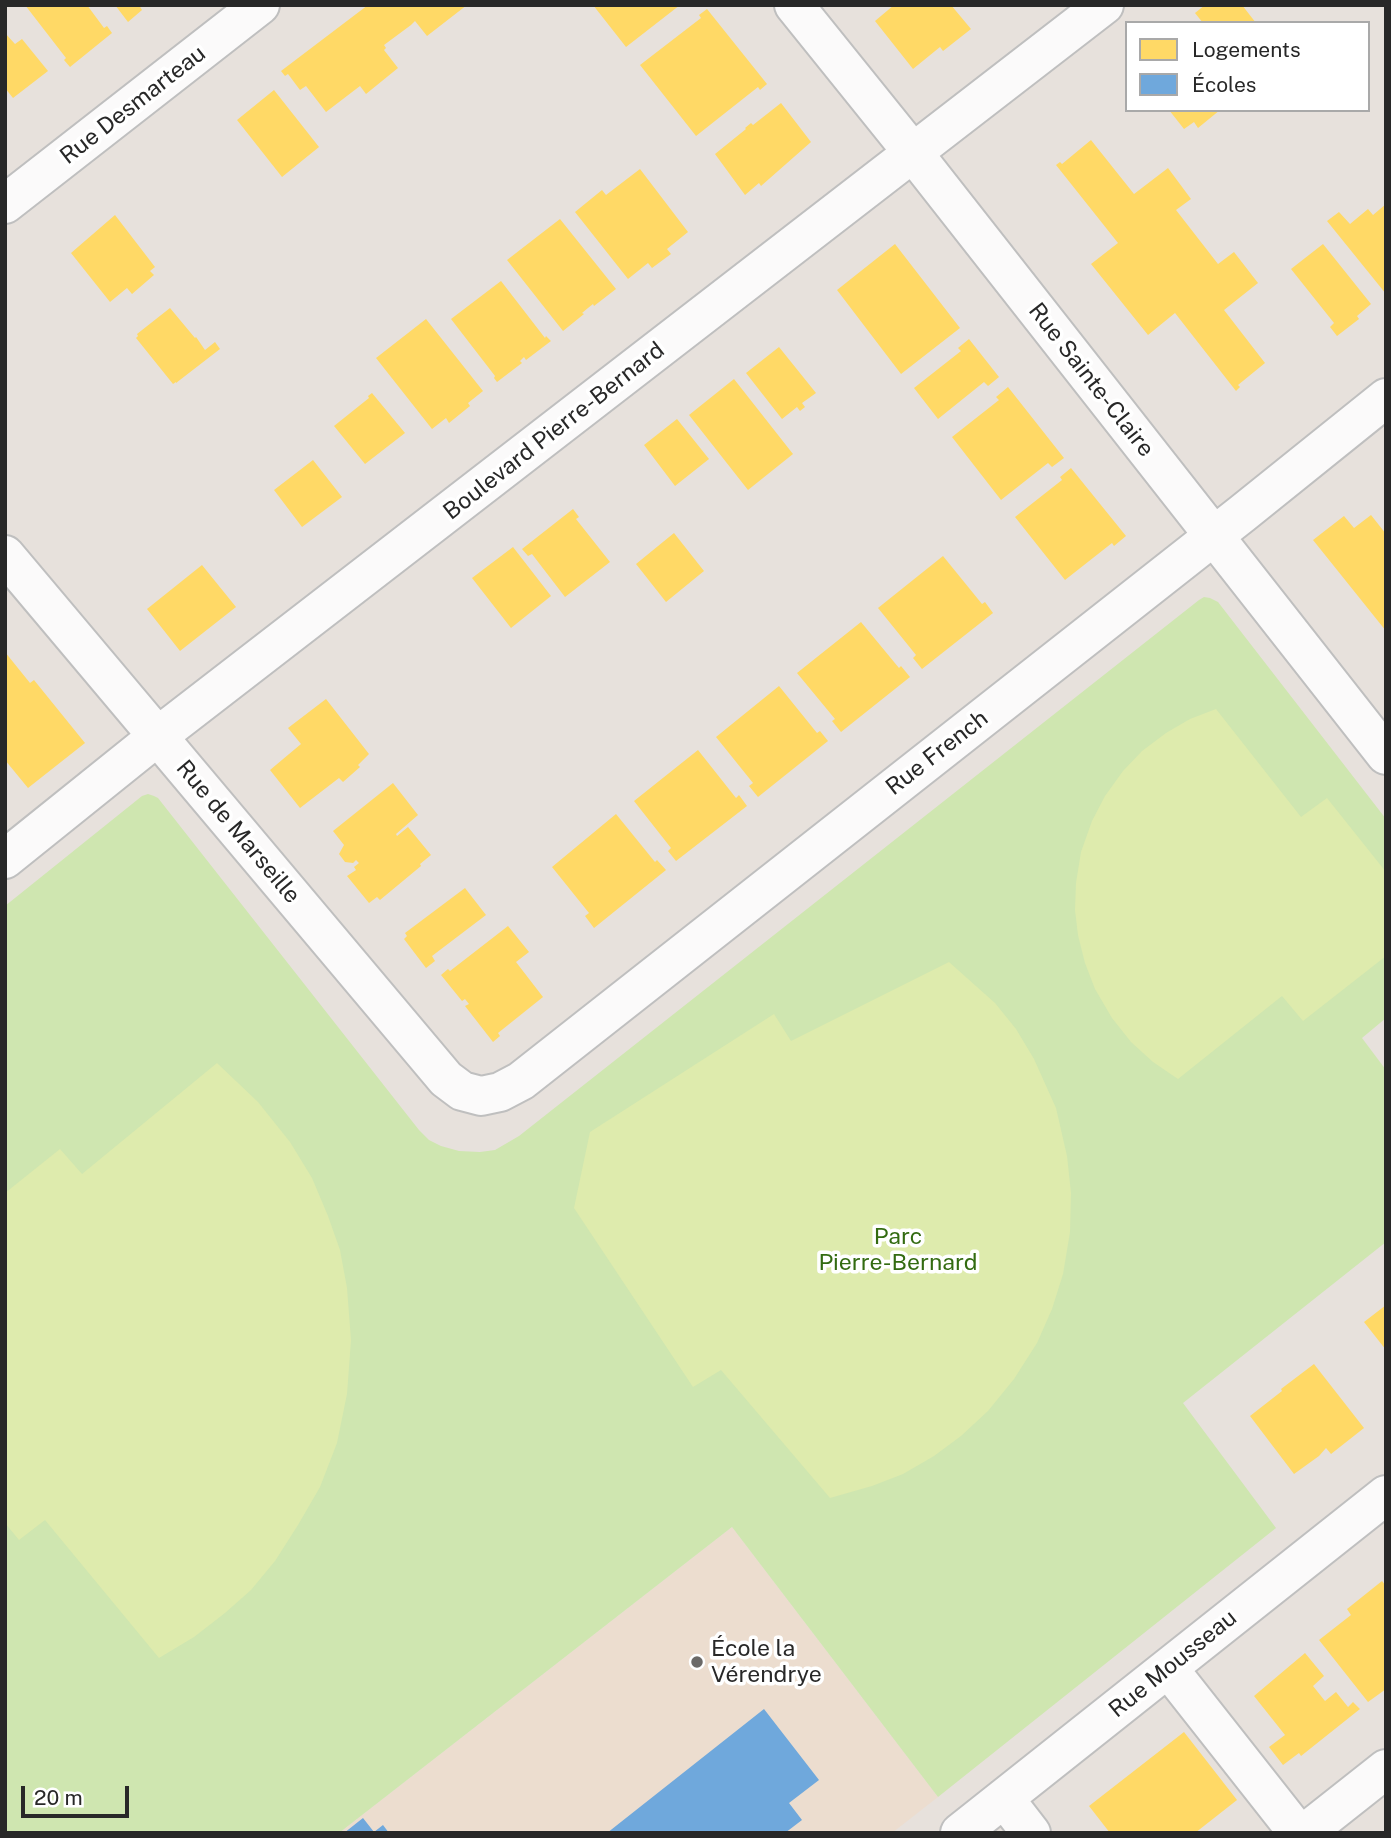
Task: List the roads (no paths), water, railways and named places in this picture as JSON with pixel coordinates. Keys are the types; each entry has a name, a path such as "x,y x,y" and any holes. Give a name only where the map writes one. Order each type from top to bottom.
{"street":[{"name":"Rue Desmarteau","path":"5,204 260,5"},
{"name":"Rue Sainte-Claire","path":"794,5 1386,755"},
{"name":"Boulevard Pierre-Bernard","path":"5,859 158,736 1104,5"},
{"name":"Rue French","path":"481,1096 500,1092 521,1081 1384,403"},
{"name":"Rue de Marseille","path":"5,555 446,1079 462,1091 481,1096"},
{"name":"Rue Mousseau","path":"960,1833 1386,1495"},
{"path":"1168,1668 1298,1833"},
{"path":"1305,1833 1386,1769"},
{"path":"1004,1798 1031,1833"}],"place":[{"name":"École la Vérendrye","path":"697,1662"}],"park label":[{"name":"Parc Pierre-Bernard","path":"898,1250"}]}
